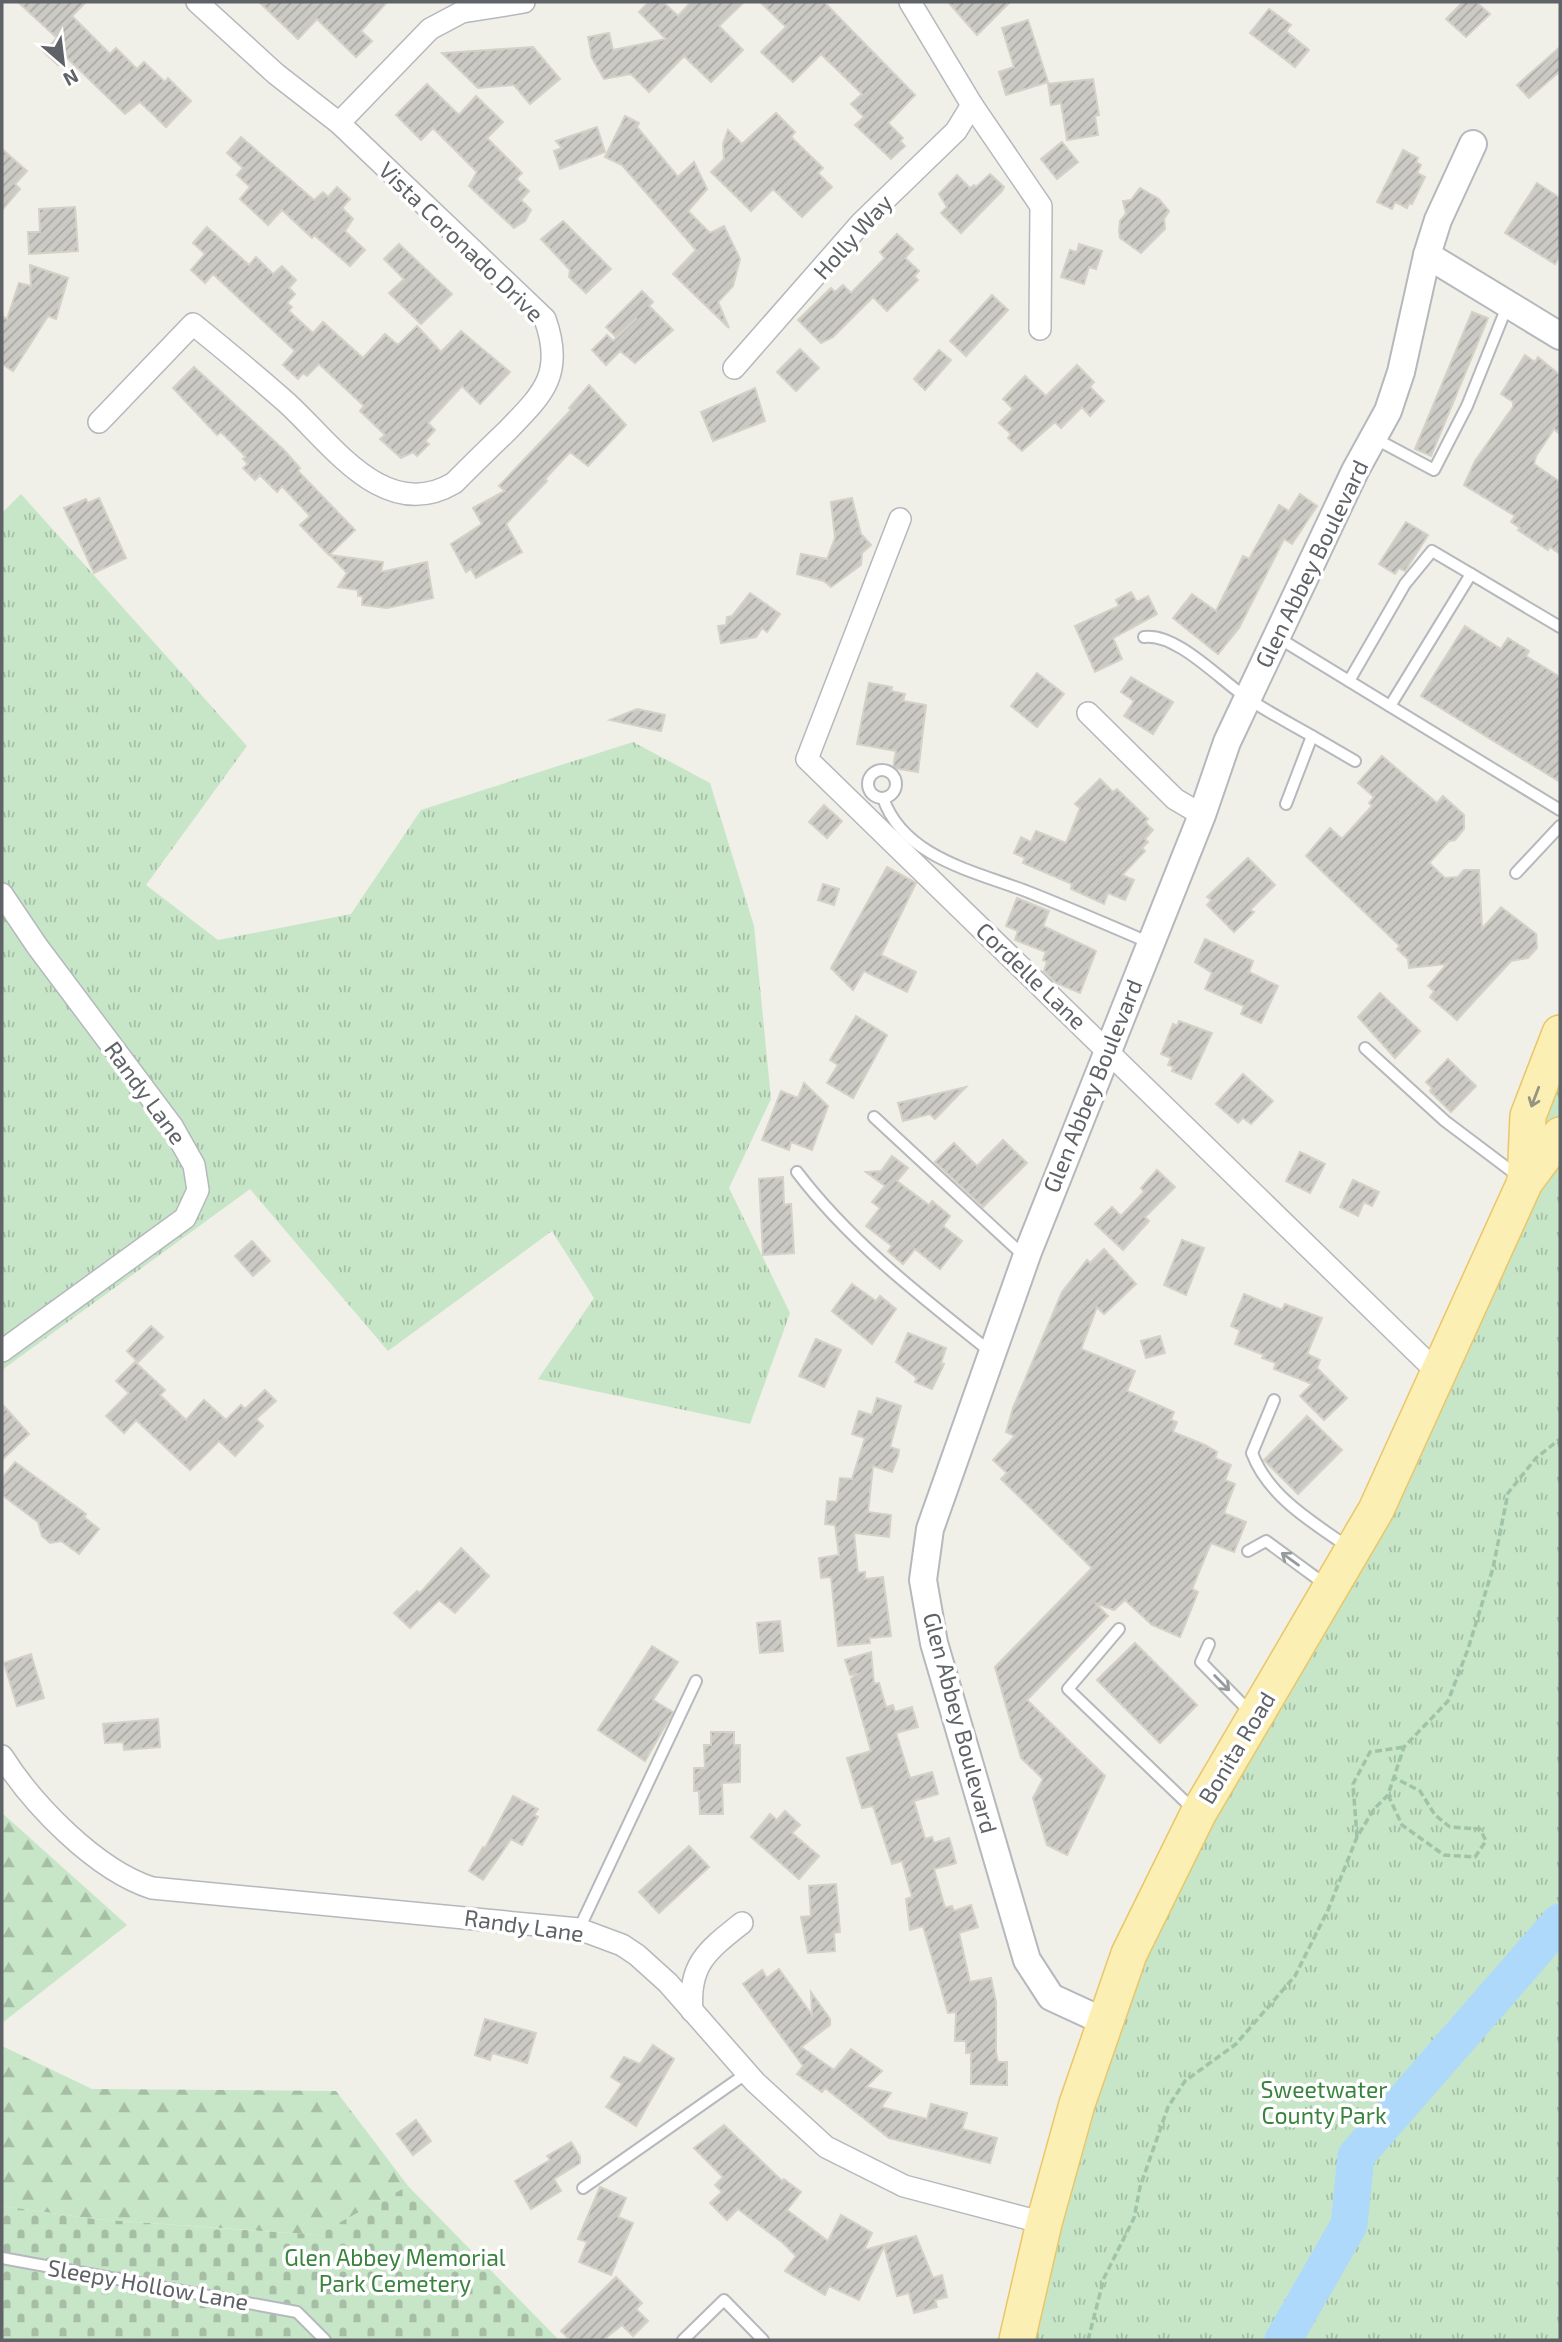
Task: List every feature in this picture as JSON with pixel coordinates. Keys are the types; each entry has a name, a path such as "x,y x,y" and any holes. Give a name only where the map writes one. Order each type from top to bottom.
{"main road":[{"name":"Bonita Road","path":"1525,1182 1528,1116 1560,1033"},
{"name":"Bonita Road","path":"1017,2340 1044,2223 1103,2021 1129,1954 1198,1814 1376,1510 1525,1182 1560,1135"}],"street":[{"name":"Vista Coronado Drive","path":"100,422 193,324 289,404 350,467 402,494 429,494 454,483 540,398 552,364 552,349 545,319 339,123 276,74 197,2"},
{"path":"339,123 430,29 465,7 524,2"},
{"path":"909,2 972,105 1041,206 1040,329"},
{"name":"Holly Way","path":"734,368 862,222 956,131 972,105"},
{"name":"Glen Abbey Boulevard","path":"1103,2021 1051,1997 1027,1960 934,1643 923,1580 930,1529 1026,1258 1202,815 1227,742 1388,411 1401,372 1427,255 1438,220 1474,144"},
{"path":"1427,255 1560,336"},
{"name":"Cordelle Lane","path":"900,519 807,759 1438,1374"},
{"path":"1088,713 1175,799 1202,815"},
{"name":"Randy Lane","path":"2,894 37,946 172,1126 194,1165 198,1190 185,1218 2,1351"},
{"name":"Randy Lane","path":"2,1756 57,1822 99,1861 129,1881 152,1888 579,1929 622,1945 637,1955 692,2011 747,2073 827,2147 904,2186 1044,2223"},
{"path":"692,2011 690,1986 704,1953 742,1923"}],"lane":[{"path":"1374,438 1434,470 1467,406 1508,304"},
{"path":"1349,681 1405,584 1432,551 1560,626"},
{"path":"1390,706 1471,574"},
{"path":"1144,637 1154,635 1179,647 1248,699 1355,761"},
{"path":"1277,637 1560,810"},
{"path":"1286,804 1312,736"},
{"path":"883,798 889,817 903,832 944,861 1150,943"},
{"path":"1516,873 1560,826"},
{"path":"1365,1048 1445,1121 1525,1182"},
{"path":"874,1117 1026,1258"},
{"path":"797,1172 818,1199 909,1287 992,1353"},
{"path":"1274,1400 1252,1453 1257,1466 1270,1486 1353,1551"},
{"path":"1248,1551 1266,1541 1331,1589"},
{"path":"1119,1629 1068,1689 1198,1814"},
{"path":"1209,1644 1201,1662 1256,1717"},
{"path":"579,1929 696,1681"},
{"path":"583,2188 747,2073"},
{"name":"Sleepy Hollow Lane","path":"2,2258 297,2312 325,2340"},
{"path":"683,2340 724,2300 763,2340"}],"path":[{"path":"1088,2340 1104,2278 1134,2218 1140,2188 1168,2107 1185,2081 1236,2044 1295,1976 1328,1910 1357,1837 1374,1809 1388,1795 1395,1778 1396,1763 1404,1747 1448,1702 1493,1568 1508,1493 1536,1458 1560,1439"},
{"path":"1357,1837 1353,1784 1370,1752 1404,1747"},
{"path":"1388,1795 1402,1825 1444,1855 1475,1857 1486,1841 1480,1829 1450,1827 1435,1815 1420,1791 1395,1778"}],"green space":[{"path":"21,494 247,746 146,885 218,940 351,914 421,810 633,742 710,783 754,926 771,1099 729,1188 790,1313 750,1424 538,1379 594,1298 552,1231 388,1351 250,1189 2,1370 2,513"},
{"name":"Sweetwater County Park","path":"1560,1068 1560,2340 1016,2340 1102,2021 1331,1589"},
{"path":"2,1813 127,1925 2,2023"},
{"path":"2,2046 92,2089 336,2091 408,2186 317,2235 94,2219 2,2206"},
{"name":"Glen Abbey Memorial Park Cemetery","path":"408,2186 559,2340 2,2340 2,2206 94,2219 316,2235"}],"building":[{"path":"18,2 86,2 72,16 110,54 116,48 137,69 144,62 165,82 168,78 191,101 166,127 140,102 125,114 66,57 58,65 44,52 57,38"},
{"path":"259,2 387,2 361,31 372,41 356,57 317,19 298,39"},
{"path":"649,2 663,2 678,16 691,2 744,2 719,26 743,50 711,82 684,56 649,92 631,74 604,79 592,58 588,37 609,33 613,50 666,39 639,12"},
{"path":"760,2 824,2 915,95 888,123 903,138 900,141 905,146 891,159 855,125 864,117 851,104 862,94 821,54 793,82 761,52 786,27"},
{"path":"948,2 1010,2 977,35"},
{"path":"1463,2 1476,2 1490,14 1466,37 1446,19"},
{"path":"1269,9 1291,25 1286,31 1309,50 1295,67 1250,33"},
{"path":"1028,20 1048,82 1006,95 999,72 1014,67 1002,28"},
{"path":"533,47 560,79 530,104 514,85 478,88 442,53"},
{"path":"1560,47 1560,71 1529,98 1517,85"},
{"path":"1093,79 1099,115 1095,116 1098,135 1067,140 1061,103 1051,105 1048,84"},
{"path":"427,84 459,115 476,96 503,122 487,138 522,173 516,179 529,191 521,200 531,210 525,221 514,228 469,186 477,172 433,128 421,140 396,115"},
{"path":"776,113 795,132 791,137 823,168 818,173 832,187 802,217 773,189 751,211 711,172 724,159 723,144 728,130 742,144"},
{"path":"625,116 639,123 637,127 678,177 694,162 707,189 688,211 710,233 724,226 740,259 733,286 718,302 729,328 673,274 696,250 622,165 605,157"},
{"path":"597,127 605,152 560,169 554,151 562,148 556,141"},
{"path":"241,137 314,200 323,192 328,197 337,187 350,199 342,208 353,219 345,231 365,250 350,266 314,235 312,238 282,210 268,225 240,199 250,187 237,175 243,168 227,153"},
{"path":"1062,142 1078,162 1057,179 1041,159"},
{"path":"2,149 27,171 15,184 20,189 2,210"},
{"path":"1403,150 1418,158 1416,162 1421,165 1417,173 1425,177 1412,204 1409,203 1407,208 1395,202 1392,209 1377,202"},
{"path":"990,174 1004,187 961,233 941,213 947,207 939,194 957,175 970,188 974,185 976,187"},
{"path":"1537,183 1560,198 1560,255 1555,264 1505,233"},
{"path":"1140,188 1159,199 1169,211 1164,219 1165,229 1141,253 1120,238 1119,231 1120,221 1126,214 1123,201 1131,200"},
{"path":"75,207 78,251 29,254 28,232 40,232 39,209"},
{"path":"563,221 611,269 586,293 569,277 570,270 541,239"},
{"path":"207,227 249,265 256,257 273,274 282,266 296,280 289,288 295,294 287,303 292,307 289,311 313,333 323,322 363,358 385,334 398,345 417,326 441,352 461,331 510,372 480,404 462,386 428,423 435,430 425,441 429,444 417,456 413,452 401,458 380,439 385,435 360,411 364,406 319,364 307,376 303,373 298,379 283,365 295,351 213,274 205,283 191,270 205,254 193,243"},
{"path":"897,234 913,249 905,258 919,271 914,276 918,280 887,311 873,297 833,337 821,343 798,320 831,288 835,292 843,285 851,293 885,258 880,252"},
{"path":"399,244 452,294 421,324 389,293 404,279 384,259"},
{"path":"1079,244 1102,251 1096,269 1089,267 1084,284 1061,277 1070,250 1077,252"},
{"path":"30,265 68,278 56,319 48,316 13,371 2,364 2,316 7,319 19,283 31,286"},
{"path":"642,291 653,302 649,306 673,330 635,363 620,351 606,365 592,350 607,335 613,341 637,318 616,337 606,327"},
{"path":"992,295 1008,310 966,356 950,341"},
{"path":"1472,312 1488,318 1431,456 1415,449"},
{"path":"800,349 819,368 796,391 777,372"},
{"path":"939,350 951,360 925,390 914,379"},
{"path":"1525,355 1535,362 1538,357 1560,375 1560,434 1554,429 1536,456 1534,464 1560,482 1560,554 1550,547 1548,550 1518,530 1520,528 1511,522 1515,516 1464,485 1475,461 1513,407 1513,402 1501,394"},
{"path":"1077,365 1094,382 1090,387 1104,401 1090,416 1082,407 1061,428 1055,422 1022,451 1008,438 1011,434 999,423 1013,409 1003,399 1025,376 1046,396"},
{"path":"194,367 284,450 300,468 298,471 355,530 329,555 300,525 310,516 282,486 277,492 260,475 255,480 243,468 248,464 243,459 246,457 221,432 217,435 173,388"},
{"path":"589,385 626,425 588,466 570,452 506,524 522,552 476,578 471,569 466,572 451,544 482,524 473,508 505,491 499,486 571,410 569,408"},
{"path":"755,388 765,421 713,441 701,412"},
{"path":"1300,494 1317,506 1292,544 1284,539 1239,628 1218,654 1173,618 1192,594 1216,611 1243,556 1249,559 1279,505 1289,511"},
{"path":"99,498 126,558 94,573 64,508 86,499 88,503"},
{"path":"852,498 861,534 871,545 862,553 861,565 831,587 824,581 797,574 801,554 827,559 835,538 831,502"},
{"path":"1406,522 1428,535 1405,571 1399,568 1395,574 1379,564"},
{"path":"330,555 383,562 381,572 427,562 433,598 387,608 362,605 363,596 358,596 358,590 338,587 347,573"},
{"path":"1131,592 1137,602 1148,596 1157,614 1113,638 1122,659 1095,672 1075,626 1119,606 1116,600"},
{"path":"750,593 780,614 767,632 762,628 756,637 721,643 718,626 726,625 727,617 732,616"},
{"path":"1465,626 1501,649 1508,638 1529,651 1526,656 1560,677 1560,782 1421,696"},
{"path":"1037,673 1064,694 1037,727 1011,706"},
{"path":"1131,677 1173,702 1153,734 1124,716 1134,701 1121,692"},
{"path":"869,683 892,687 891,691 905,694 903,701 926,705 918,772 893,768 896,751 857,744"},
{"path":"637,709 665,715 661,731 610,720"},
{"path":"1382,756 1437,803 1443,796 1464,815 1464,829 1429,863 1445,878 1458,877 1464,870 1479,870 1482,929 1501,907 1536,934 1537,948 1528,958 1511,961 1457,1020 1430,997 1434,991 1428,986 1447,964 1409,968 1408,959 1397,949 1400,946 1306,856 1330,828 1342,839 1372,806 1369,803 1374,797 1358,783"},
{"path":"1100,779 1113,792 1117,789 1148,819 1145,822 1153,830 1145,839 1148,842 1142,848 1145,851 1122,875 1134,880 1125,900 1108,893 1104,904 1071,889 1072,884 1023,863 1025,858 1014,853 1021,837 1031,842 1036,831 1066,843 1080,808 1075,804"},
{"path":"824,805 842,821 827,838 809,822"},
{"path":"1248,858 1275,885 1250,910 1254,912 1234,932 1207,905 1211,900 1207,897"},
{"path":"887,867 916,883 881,955 916,972 907,992 864,971 853,990 831,968"},
{"path":"823,884 839,889 834,905 818,900"},
{"path":"1017,898 1049,911 1043,926 1096,951 1080,993 1056,983 1044,971 1047,962 1043,960 1046,952 1015,940 1018,931 1006,926"},
{"path":"1205,939 1253,961 1249,972 1278,986 1261,1023 1241,1014 1244,1006 1205,989 1212,973 1195,962"},
{"path":"1380,993 1420,1031 1395,1058 1358,1017"},
{"path":"856,1016 887,1035 853,1098 827,1083 838,1065 830,1060"},
{"path":"1179,1021 1212,1033 1191,1079 1172,1071 1174,1067 1168,1065 1171,1058 1161,1054 1173,1024 1177,1026"},
{"path":"1448,1059 1476,1086 1451,1112 1430,1091 1432,1088 1426,1082"},
{"path":"1243,1074 1273,1101 1251,1124 1243,1118 1238,1123 1216,1104"},
{"path":"804,1083 828,1106 812,1150 791,1142 789,1150 762,1140 781,1091 798,1098"},
{"path":"966,1087 935,1119 930,1114 903,1121 898,1103"},
{"path":"1003,1140 1027,1163 983,1207 935,1162 954,1143 977,1166"},
{"path":"1300,1152 1325,1164 1310,1193 1286,1181"},
{"path":"892,1156 908,1168 897,1181 929,1205 932,1201 950,1216 943,1226 962,1241 940,1269 915,1249 903,1264 888,1251 892,1246 866,1226 880,1208 872,1202 885,1186 866,1172 881,1171"},
{"path":"1157,1170 1175,1187 1145,1217 1149,1221 1123,1250 1095,1224 1112,1207 1121,1216 1144,1192 1141,1188"},
{"path":"783,1177 784,1205 791,1204 794,1253 763,1255 759,1179"},
{"path":"1353,1180 1379,1192 1372,1206 1364,1202 1358,1216 1340,1207"},
{"path":"1182,1240 1204,1248 1186,1295 1164,1285"},
{"path":"252,1241 270,1261 253,1276 235,1256"},
{"path":"1104,1249 1136,1284 1104,1314 1097,1307 1081,1349 1135,1371 1127,1391 1174,1412 1171,1420 1177,1422 1173,1432 1205,1445 1217,1452 1215,1458 1231,1465 1225,1480 1235,1484 1224,1513 1246,1522 1234,1552 1211,1543 1192,1589 1198,1592 1180,1637 1152,1625 1125,1600 1114,1610 1095,1603 1108,1616 1027,1700 1105,1776 1067,1855 1047,1845 1033,1798 1043,1779 1021,1758 995,1667 1092,1568 1001,1479 1007,1473 993,1460 1015,1436 1006,1432 1013,1408 1062,1292 1087,1260 1090,1263"},
{"path":"852,1284 876,1301 880,1296 896,1309 872,1344 832,1311"},
{"path":"1244,1294 1282,1310 1285,1304 1322,1318 1307,1354 1320,1360 1317,1368 1347,1398 1324,1420 1300,1396 1312,1384 1274,1369 1276,1363 1262,1358 1264,1355 1235,1344 1240,1330 1231,1326"},
{"path":"151,1326 163,1337 138,1362 127,1351"},
{"path":"908,1333 946,1348 941,1363 944,1364 932,1389 915,1382 917,1378 896,1362"},
{"path":"1160,1336 1165,1353 1146,1358 1141,1341"},
{"path":"816,1339 841,1350 824,1387 799,1376"},
{"path":"135,1362 165,1390 160,1395 186,1420 204,1400 226,1420 241,1405 245,1409 265,1390 276,1401 256,1419 263,1426 235,1456 219,1441 190,1470 136,1420 124,1433 106,1416 129,1393 116,1381"},
{"path":"877,1398 901,1406 890,1447 899,1450 898,1456 892,1472 873,1466 868,1512 891,1515 889,1537 854,1533 858,1573 865,1572 865,1579 883,1577 891,1636 869,1638 870,1643 838,1646 831,1577 821,1578 819,1558 839,1555 835,1525 825,1524 827,1501 837,1502 840,1478 852,1479 865,1438 852,1434 859,1411 872,1415"},
{"path":"2,1404 29,1434 2,1460"},
{"path":"1307,1416 1342,1450 1298,1494 1264,1460"},
{"path":"15,1462 86,1514 84,1517 99,1529 79,1554 61,1541 50,1543 42,1536 38,1522 2,1495 2,1478"},
{"path":"461,1548 489,1576 455,1613 439,1600 410,1628 394,1613 417,1591 420,1593"},
{"path":"780,1621 783,1651 760,1653 757,1623"},
{"path":"1135,1643 1197,1705 1160,1743 1097,1680"},
{"path":"652,1646 678,1662 653,1700 673,1712 645,1761 598,1730"},
{"path":"871,1652 874,1684 879,1683 886,1707 893,1705 895,1712 912,1707 918,1727 896,1733 910,1778 932,1772 933,1775 938,1794 914,1801 925,1839 932,1837 934,1843 949,1838 951,1844 956,1863 934,1869 945,1908 952,1906 954,1911 971,1905 978,1927 959,1933 970,1982 991,1978 996,2002 996,2053 998,2062 1007,2062 1007,2085 971,2084 971,2053 966,2053 966,2041 955,2041 956,2012 948,2013 923,1926 910,1930 906,1899 912,1897 902,1861 892,1864 873,1806 862,1808 847,1758 871,1751 851,1679 857,1674 850,1675 845,1660"},
{"path":"31,1654 44,1698 17,1706 4,1663"},
{"path":"158,1719 160,1747 124,1750 123,1742 105,1743 103,1724"},
{"path":"711,1732 734,1732 734,1745 740,1745 740,1782 722,1783 723,1814 700,1814 699,1791 694,1791 694,1768 705,1768 704,1745 711,1745"},
{"path":"513,1796 538,1809 534,1815 538,1817 522,1845 511,1839 483,1880 469,1871 483,1847 485,1848"},
{"path":"785,1811 800,1825 792,1833 819,1856 799,1879 751,1837 770,1814 777,1820"},
{"path":"689,1846 709,1867 659,1913 639,1892"},
{"path":"836,1884 840,1932 834,1933 835,1951 808,1953 801,1917 811,1916 809,1886"},
{"path":"779,1969 812,2015 811,1992 830,2019 830,2025 801,2047 834,2070 851,2049 882,2071 866,2087 891,2093 881,2107 927,2119 931,2104 967,2113 962,2129 997,2138 990,2163 889,2138 825,2088 822,2092 797,2074 803,2066 743,1984 762,1970 767,1978"},
{"path":"485,2019 536,2033 527,2063 492,2053 490,2060 475,2055"},
{"path":"653,2045 674,2059 636,2126 606,2107 622,2084 611,2077 624,2057 640,2064"},
{"path":"416,2120 431,2141 413,2155 397,2134"},
{"path":"724,2125 782,2181 784,2179 801,2192 787,2210 828,2241 841,2215 872,2233 864,2250 916,2236 933,2278 942,2275 947,2297 935,2300 937,2307 914,2313 909,2293 897,2296 884,2246 859,2300 829,2286 825,2295 785,2271 796,2256 783,2243 738,2209 727,2220 710,2203 722,2192 715,2185 723,2177 694,2148"},
{"path":"571,2142 580,2157 580,2163 554,2179 561,2191 531,2209 515,2181 550,2160 547,2156"},
{"path":"600,2187 626,2198 618,2217 633,2223 611,2275 579,2262 587,2242 578,2239"},
{"path":"616,2277 642,2303 636,2309 648,2321 633,2336 622,2325 603,2340 570,2340 561,2331"}],"waterway":[{"path":"1283,2340 1349,2225 1356,2156 1560,1922"}]}
